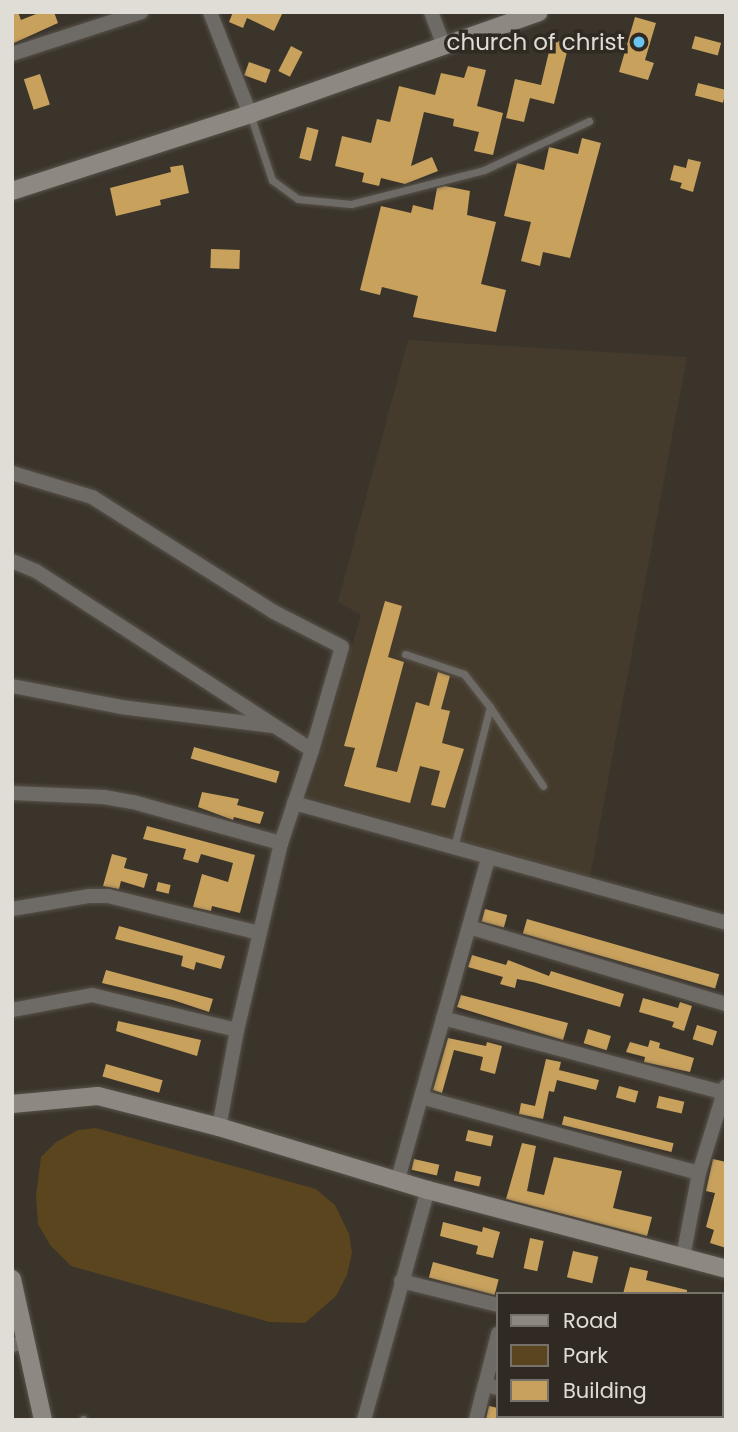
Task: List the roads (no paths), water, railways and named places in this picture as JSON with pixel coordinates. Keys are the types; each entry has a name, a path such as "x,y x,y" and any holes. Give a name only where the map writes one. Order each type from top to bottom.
{"street":[{"path":"12,54 141,12"},
{"path":"210,12 250,114"},
{"path":"431,12 444,46"},
{"path":"12,191 250,114 539,12"},
{"path":"12,473 92,497 274,612 342,647 281,843 237,1030 219,1127"},
{"path":"12,561 36,571 312,750"},
{"path":"12,686 121,707 272,726"},
{"path":"12,793 104,797 134,802 281,843"},
{"path":"294,803 726,923"},
{"path":"398,1179 488,858"},
{"path":"12,909 90,895 108,896 260,933"},
{"path":"469,927 726,1004"},
{"path":"12,1010 92,995 237,1030"},
{"path":"443,1018 725,1090 699,1173 684,1257"},
{"path":"12,1104 98,1096 219,1127 428,1190 726,1269"},
{"path":"421,1097 699,1173"},
{"path":"364,1420 428,1190"},
{"path":"12,1279 19,1344 43,1420"},
{"path":"401,1281 496,1305"},
{"path":"475,1420 492,1386 496,1351"}],"lane":[{"path":"250,114 272,180 298,199 351,204 484,170 589,121"},
{"path":"405,654 464,674 491,707 543,786"},
{"path":"454,847 491,707"}],"place":[{"name":"church of christ","path":"639,42"}]}
